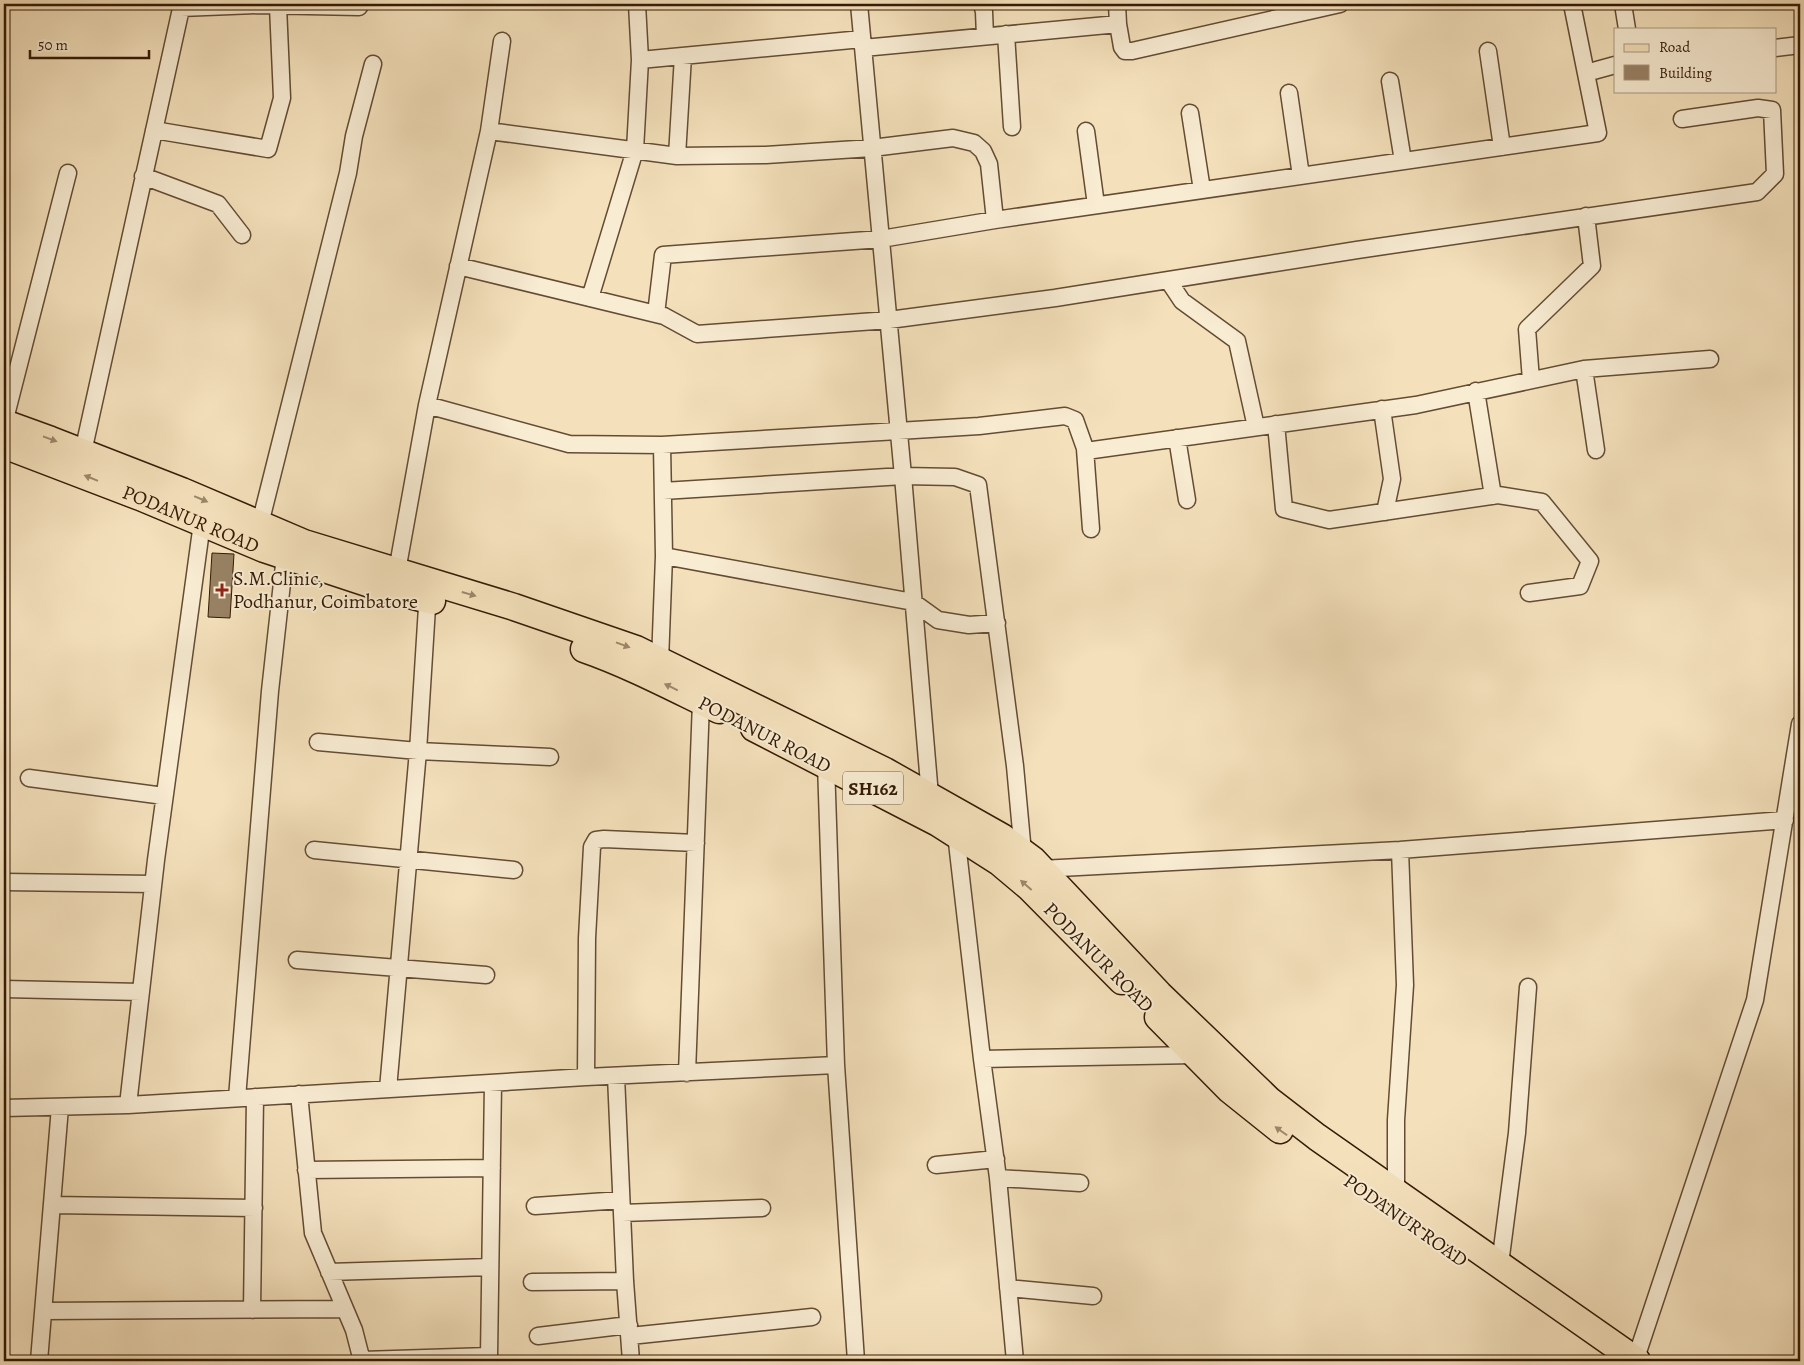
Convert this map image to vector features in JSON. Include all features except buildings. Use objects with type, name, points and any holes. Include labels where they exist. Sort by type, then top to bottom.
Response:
[{"type":"main road","points":[[4,423],[182,491],[392,581],[428,591],[514,607],[636,650],[885,771],[926,805],[1002,838],[1032,861],[1159,994],[1270,1100],[1317,1137],[1636,1361]]},
{"type":"main road","name":"PODANUR ROAD","points":[[4,445],[64,466],[264,549],[285,556],[392,581]]},
{"type":"main road","name":"PODANUR ROAD","points":[[428,591],[510,624],[601,655],[826,764],[926,805],[956,834],[999,862],[1030,888],[1230,1090],[1269,1122],[1607,1361]]},
{"type":"street","points":[[590,298],[635,150],[640,60],[637,4]]},
{"type":"street","points":[[859,4],[914,602],[926,805]]},
{"type":"street","points":[[982,4],[985,36]]},
{"type":"street","points":[[1117,4],[1118,24],[1122,47],[1125,51],[1340,4]]},
{"type":"street","points":[[656,314],[663,255],[881,239],[995,220],[1598,133],[1572,4]]},
{"type":"street","points":[[1623,4],[1627,28]]},
{"type":"street","points":[[83,452],[182,6],[359,7]]},
{"type":"street","points":[[154,130],[268,149],[282,98],[278,6]]},
{"type":"street","points":[[640,60],[862,43],[985,36],[1118,24]]},
{"type":"street","points":[[1006,34],[1012,127]]},
{"type":"street","points":[[392,581],[399,560],[427,405],[489,131],[502,41]]},
{"type":"street","points":[[1776,48],[1800,45]]},
{"type":"street","points":[[1488,51],[1502,147]]},
{"type":"street","points":[[677,156],[682,56]]},
{"type":"street","points":[[260,524],[348,173],[354,136],[372,64]]},
{"type":"street","points":[[1586,73],[1614,65]]},
{"type":"street","points":[[1390,81],[1403,161]]},
{"type":"street","points":[[1289,94],[1301,176]]},
{"type":"street","points":[[458,266],[664,316],[697,334],[888,320],[1055,298],[1586,216],[1757,192],[1775,174],[1772,110],[1758,108],[1682,119]]},
{"type":"street","points":[[1190,113],[1202,190]]},
{"type":"street","points":[[489,131],[677,156],[766,155],[872,148],[953,138],[974,143],[983,151],[989,164],[995,220]]},
{"type":"street","points":[[1086,131],[1096,206]]},
{"type":"street","points":[[4,423],[68,173]]},
{"type":"street","points":[[143,176],[218,204],[242,235]]},
{"type":"street","points":[[1531,380],[1527,329],[1592,266],[1586,216]]},
{"type":"street","points":[[1168,280],[1182,301],[1237,341],[1256,427]]},
{"type":"street","points":[[1085,449],[1086,451],[1416,405],[1584,369],[1710,359]]},
{"type":"street","points":[[1584,369],[1596,450]]},
{"type":"street","points":[[1476,391],[1493,496]]},
{"type":"street","points":[[427,405],[569,444],[662,445],[898,432],[979,426],[1065,416],[1075,420],[1085,449],[1091,528]]},
{"type":"street","points":[[1382,409],[1392,479],[1385,512]]},
{"type":"street","points":[[1276,424],[1284,509],[1329,520],[1498,495],[1542,502],[1590,561],[1580,586],[1529,593]]},
{"type":"street","points":[[1177,438],[1187,500]]},
{"type":"street","points":[[660,661],[664,556],[662,445]]},
{"type":"street","points":[[663,491],[903,476],[956,477],[978,484],[1015,766],[1032,861],[1400,850],[1784,820]]},
{"type":"street","points":[[128,1105],[164,796],[202,523]]},
{"type":"street","points":[[237,1098],[270,691],[285,556]]},
{"type":"street","points":[[664,556],[914,602],[938,620],[969,625],[997,623]]},
{"type":"street","points":[[388,1089],[418,751],[428,591]]},
{"type":"street","points":[[687,1073],[701,702]]},
{"type":"street","points":[[1636,1361],[1755,1000],[1800,724]]},
{"type":"street","points":[[318,742],[418,751],[550,757]]},
{"type":"street","points":[[826,764],[836,1065],[856,1361]]},
{"type":"street","points":[[29,778],[164,796]]},
{"type":"street","points":[[956,834],[982,1059],[996,1159],[1014,1361]]},
{"type":"street","points":[[586,1077],[587,938],[592,847],[596,840],[604,839],[696,843]]},
{"type":"street","points":[[314,850],[514,870]]},
{"type":"street","points":[[1396,1192],[1396,1120],[1404,985],[1400,850]]},
{"type":"street","points":[[4,882],[153,884]]},
{"type":"street","points":[[298,960],[486,975]]},
{"type":"street","points":[[1500,1264],[1517,1132],[1528,987]]},
{"type":"street","points":[[4,988],[141,992]]},
{"type":"street","points":[[982,1059],[1195,1055]]},
{"type":"street","points":[[4,1108],[128,1105],[586,1077],[836,1065]]},
{"type":"street","points":[[616,1076],[625,1281],[632,1361]]},
{"type":"street","points":[[298,1094],[313,1233],[354,1330],[362,1361],[489,1356],[493,1083]]},
{"type":"street","points":[[252,1310],[255,1097]]},
{"type":"street","points":[[39,1361],[60,1107]]},
{"type":"street","points":[[936,1165],[996,1159]]},
{"type":"street","points":[[306,1170],[492,1168]]},
{"type":"street","points":[[998,1178],[1080,1183]]},
{"type":"street","points":[[52,1204],[254,1208]]},
{"type":"street","points":[[535,1206],[762,1208]]},
{"type":"street","points":[[329,1272],[490,1267]]},
{"type":"street","points":[[532,1282],[625,1281]]},
{"type":"street","points":[[1008,1288],[1093,1296]]},
{"type":"street","points":[[43,1310],[345,1309]]},
{"type":"street","points":[[538,1336],[812,1317]]},
{"type":"place","name":"S.M.Clinic, Podhanur, Coimbatore","points":[[222,590]]}]
